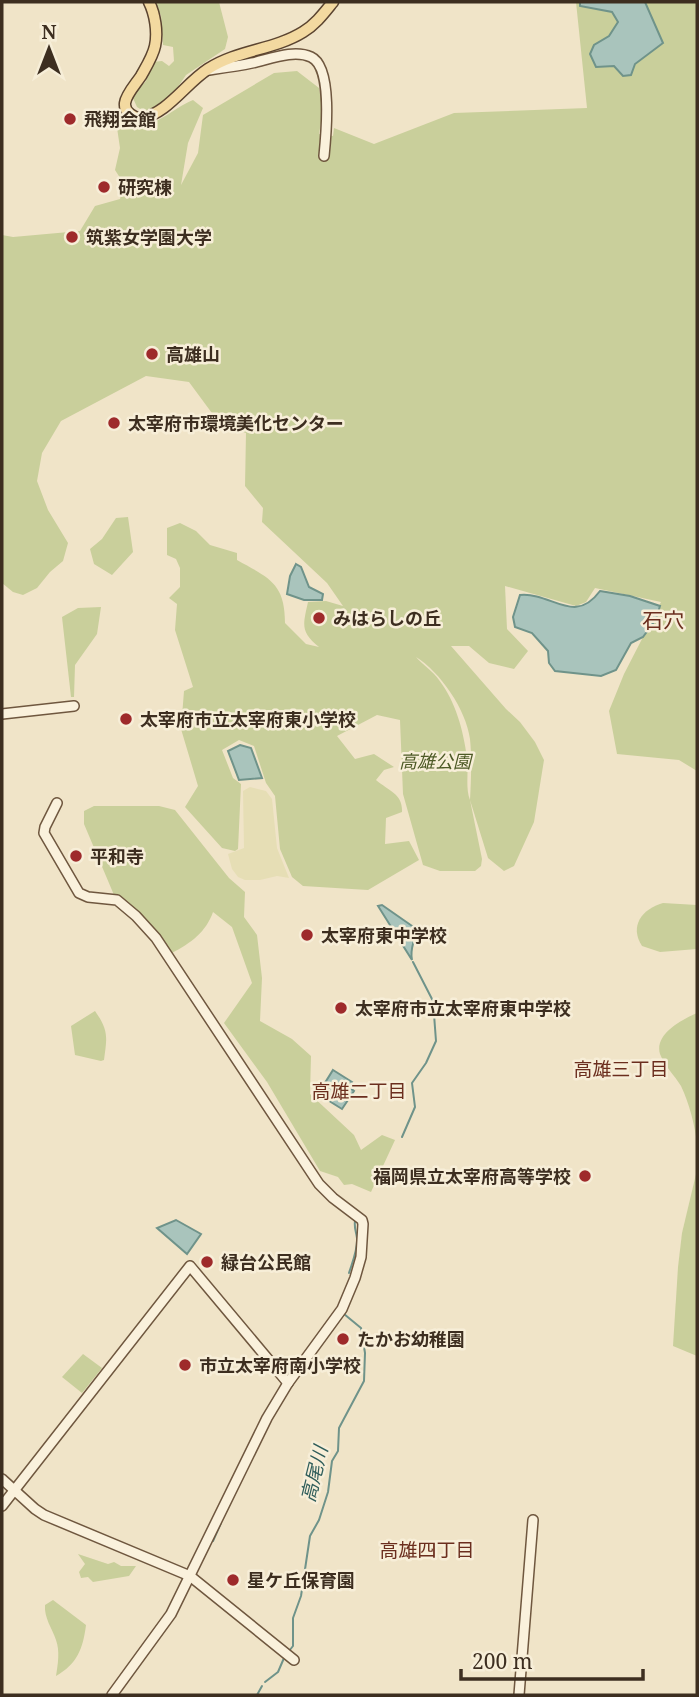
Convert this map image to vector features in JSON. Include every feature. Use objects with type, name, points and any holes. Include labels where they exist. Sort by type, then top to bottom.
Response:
[{"type":"main road","points":[[149,2],[154,20],[155,45],[141,76],[126,97],[126,110],[138,119],[151,116],[206,70],[235,55],[297,36],[319,20],[333,2]]},
{"type":"street","points":[[206,70],[251,64],[280,56],[304,55],[313,58],[319,64],[328,102],[324,156]]},
{"type":"street","points":[[2,714],[74,706]]},
{"type":"street","points":[[57,803],[44,833],[77,890],[89,897],[117,900],[156,938],[319,1184],[362,1220],[363,1234],[361,1257],[342,1309],[288,1383],[255,1441],[171,1614],[112,1695]]},
{"type":"street","points":[[2,1506],[190,1266],[288,1383]]},
{"type":"street","points":[[2,1479],[44,1515],[190,1576],[294,1660]]},
{"type":"street","points":[[519,1695],[533,1520]]},
{"type":"shaded area","points":[[250,787],[266,791],[272,799],[277,848],[289,878],[277,876],[245,880],[238,877],[232,869],[228,854],[244,848],[243,791]]},
{"type":"green space","points":[[152,2],[219,2],[228,37],[225,49],[186,75],[171,97],[145,112],[137,107],[132,96],[146,81],[152,62],[162,61],[169,66],[174,61],[173,47],[163,45],[161,15]]},
{"type":"green space","name":"高雄公園","points":[[576,2],[697,2],[697,771],[679,760],[617,754],[609,711],[624,674],[661,602],[595,588],[586,602],[576,606],[505,586],[507,629],[528,651],[514,669],[489,663],[469,646],[451,646],[520,722],[544,760],[534,822],[514,866],[504,871],[488,858],[470,800],[482,859],[481,866],[475,871],[440,871],[423,865],[403,794],[400,720],[377,715],[337,736],[355,759],[374,754],[394,767],[384,770],[376,780],[394,793],[402,806],[402,812],[386,818],[385,844],[409,841],[419,860],[368,890],[303,886],[292,877],[280,849],[275,796],[266,783],[254,746],[239,740],[222,750],[233,778],[241,784],[238,849],[235,851],[222,848],[185,807],[198,786],[181,729],[184,691],[193,687],[175,630],[177,604],[169,598],[180,587],[180,568],[176,559],[167,555],[167,528],[180,523],[196,531],[210,545],[237,553],[237,560],[266,577],[273,583],[282,599],[285,623],[306,644],[319,647],[304,628],[308,602],[326,601],[343,606],[327,583],[262,522],[263,508],[245,486],[246,433],[220,424],[189,382],[146,376],[61,421],[42,453],[37,481],[48,510],[68,543],[63,561],[37,588],[23,595],[13,592],[2,583],[2,235],[13,237],[80,231],[95,206],[120,199],[124,184],[115,170],[120,148],[115,114],[120,114],[132,127],[156,121],[193,100],[203,108],[188,143],[181,185],[198,153],[203,115],[274,73],[297,71],[319,88],[323,111],[319,134],[333,136],[334,128],[374,144],[454,113],[587,108]],"holes":[[[416,657],[443,682],[468,727],[471,746],[470,800],[467,757],[454,707],[437,677]]]},
{"type":"green space","points":[[128,517],[133,552],[112,575],[94,564],[90,549],[102,539],[116,518]]},
{"type":"green space","points":[[101,607],[97,634],[75,665],[74,697],[71,697],[62,617],[78,608]]},
{"type":"green space","points":[[94,806],[159,806],[175,810],[229,878],[245,892],[244,917],[257,935],[262,978],[260,1021],[292,1039],[311,1056],[310,1094],[354,1135],[361,1150],[382,1135],[395,1140],[371,1192],[352,1184],[344,1185],[338,1177],[320,1171],[267,1082],[224,1023],[252,983],[232,927],[213,912],[197,936],[172,953],[145,921],[114,895],[84,824],[84,811]]},
{"type":"green space","points":[[663,903],[697,905],[697,949],[660,952],[642,946],[638,939],[637,925],[649,909]]},
{"type":"green space","points":[[95,1011],[106,1034],[104,1060],[101,1061],[75,1055],[71,1026]]},
{"type":"green space","points":[[697,1013],[697,1144],[684,1093],[662,1058],[659,1047],[671,1028]]},
{"type":"green space","points":[[697,1170],[697,1356],[673,1346],[682,1233]]},
{"type":"green space","points":[[83,1354],[102,1368],[82,1393],[62,1377]]},
{"type":"green space","points":[[78,1554],[108,1564],[114,1562],[121,1566],[136,1566],[129,1576],[93,1582],[88,1577],[81,1578],[79,1572],[85,1564]]},
{"type":"green space","points":[[53,1600],[86,1625],[78,1655],[56,1676],[58,1649],[45,1610],[45,1605]]},
{"type":"water","points":[[580,2],[645,2],[663,43],[635,64],[631,75],[623,76],[614,66],[596,67],[590,54],[594,45],[609,36],[618,22],[612,12],[580,6]]},
{"type":"water","points":[[296,564],[301,567],[309,587],[323,594],[322,600],[304,600],[287,594],[290,576]]},
{"type":"water","points":[[600,591],[630,596],[660,606],[656,619],[643,637],[631,643],[616,670],[601,676],[555,671],[549,663],[548,651],[532,633],[515,627],[513,617],[520,595],[532,595],[572,607],[590,601]]},
{"type":"water","points":[[240,745],[251,748],[262,778],[239,780],[228,751]]},
{"type":"water","points":[[382,905],[415,928],[412,960],[378,906]]},
{"type":"water","points":[[333,1070],[352,1082],[349,1087],[354,1091],[342,1109],[318,1094]]},
{"type":"water","points":[[176,1220],[201,1234],[187,1254],[157,1228]]},
{"type":"waterway","points":[[402,1137],[415,1107],[412,1083],[426,1063],[436,1041],[433,1001],[413,962]]},
{"type":"waterway","points":[[349,1273],[357,1247],[355,1221]]},
{"type":"waterway","name":"高尾川","points":[[289,1651],[293,1646],[293,1618],[301,1596],[310,1536],[319,1520],[328,1492],[332,1461],[338,1451],[339,1428],[364,1381],[365,1353],[361,1328],[344,1314]]},
{"type":"waterway","points":[[213,1541],[221,1523]]},
{"type":"waterway","name":"高尾川","points":[[265,1682],[278,1672],[284,1658]]},
{"type":"waterway","name":"高尾川","points":[[257,1695],[262,1686]]},
{"type":"place","name":"飛翔会館","points":[[70,119]]},
{"type":"place","name":"研究棟","points":[[104,187]]},
{"type":"place","name":"筑紫女学園大学","points":[[72,237]]},
{"type":"place","name":"高雄山","points":[[152,354]]},
{"type":"place","name":"太宰府市環境美化センター","points":[[114,423]]},
{"type":"place","name":"みはらしの丘","points":[[319,618]]},
{"type":"place","name":"太宰府市立太宰府東小学校","points":[[126,719]]},
{"type":"place","name":"平和寺","points":[[76,856]]},
{"type":"place","name":"太宰府東中学校","points":[[307,935]]},
{"type":"place","name":"太宰府市立太宰府東中学校","points":[[341,1008]]},
{"type":"place","name":"福岡県立太宰府高等学校","points":[[585,1176]]},
{"type":"place","name":"緑台公民館","points":[[207,1262]]},
{"type":"place","name":"たかお幼稚園","points":[[343,1339]]},
{"type":"place","name":"市立太宰府南小学校","points":[[185,1365]]},
{"type":"place","name":"星ケ丘保育園","points":[[233,1580]]},
{"type":"district","name":"石穴","points":[[663,620]]},
{"type":"district","name":"高雄三丁目","points":[[621,1069]]},
{"type":"district","name":"高雄二丁目","points":[[359,1091]]},
{"type":"district","name":"高雄四丁目","points":[[427,1550]]}]
